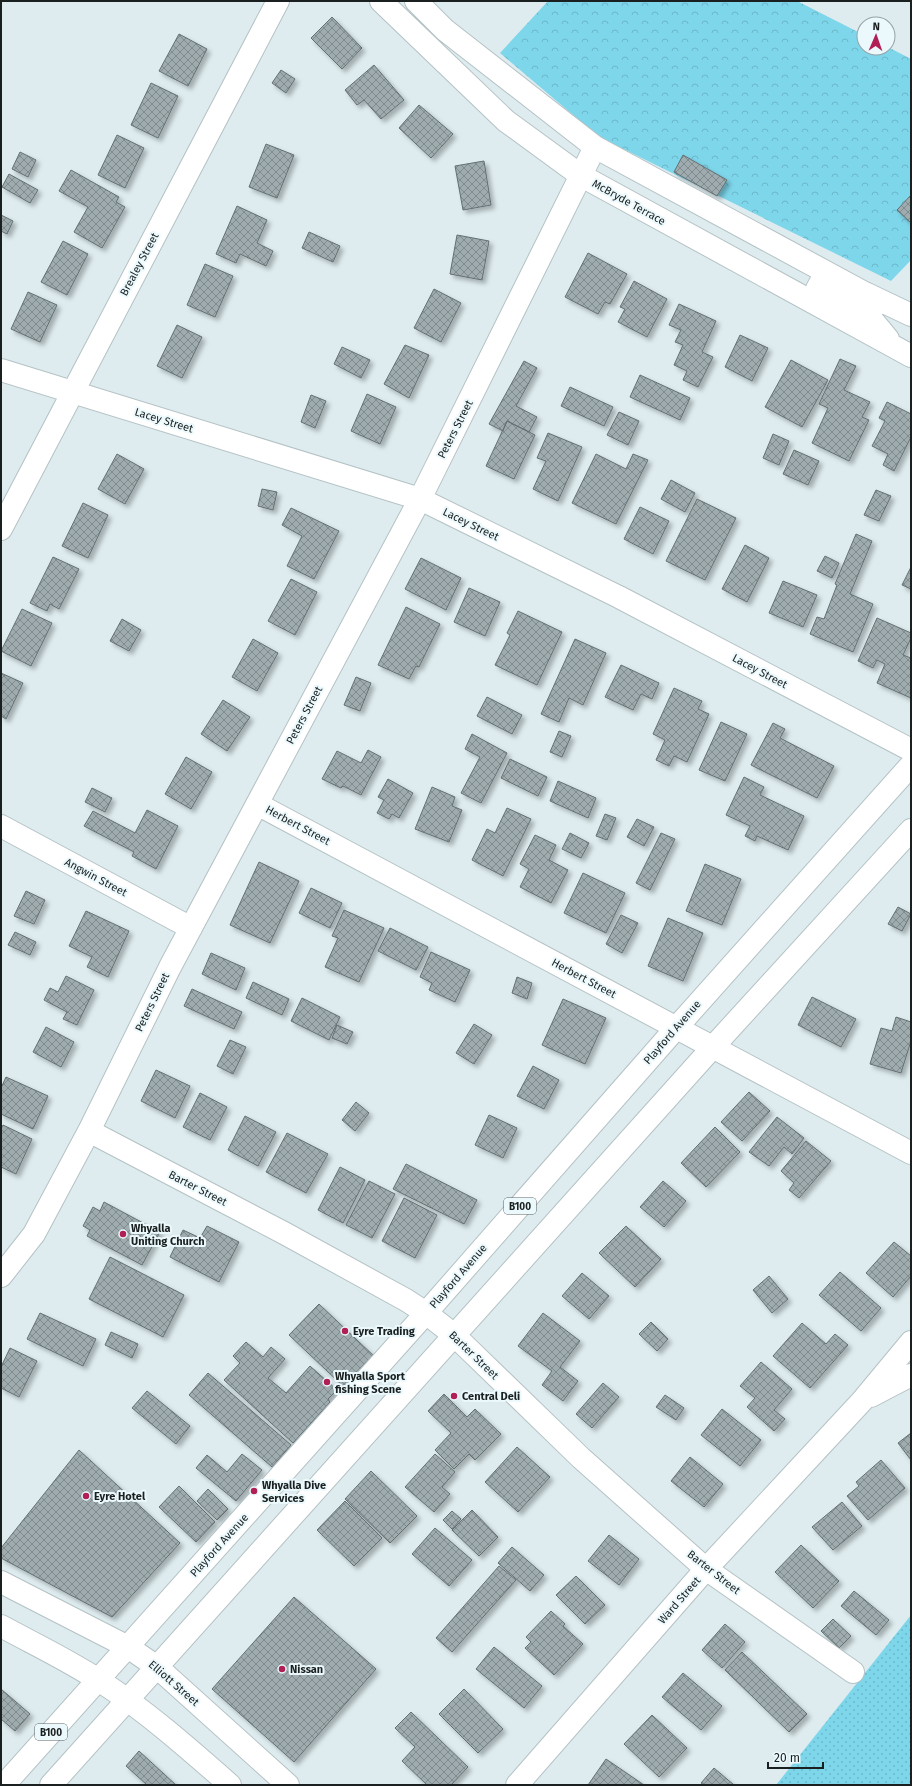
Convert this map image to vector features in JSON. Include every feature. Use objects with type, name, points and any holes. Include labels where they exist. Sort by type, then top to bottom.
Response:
[{"type":"main road","name":"Brealey Street","points":[[1,529],[278,1]]},
{"type":"main road","name":"McBryde Terrace","points":[[381,1],[506,121],[580,175],[904,353]]},
{"type":"main road","points":[[416,1],[445,30],[594,147],[867,294],[911,316]]},
{"type":"main road","name":"Peters Street","points":[[1,1276],[34,1234],[89,1131],[191,928],[420,499],[594,147]]},
{"type":"main road","points":[[826,272],[817,289],[869,316],[904,353]]},
{"type":"main road","name":"Lacey Street","points":[[1,370],[420,499],[619,597],[911,750]]},
{"type":"main road","name":"Playford Avenue","points":[[4,1785],[426,1313],[677,1027],[911,765]]},
{"type":"main road","name":"Herbert Street","points":[[257,804],[911,1153]]},
{"type":"main road","name":"Angwin Street","points":[[1,826],[191,928]]},
{"type":"main road","points":[[51,1785],[712,1048],[911,830]]},
{"type":"main road","name":"Barter Street","points":[[89,1131],[284,1233],[406,1300],[426,1313],[454,1335],[581,1458],[706,1569],[853,1672]]},
{"type":"main road","name":"Ward Street","points":[[517,1785],[706,1569],[862,1401],[911,1342]]},
{"type":"main road","name":"Ward Street","points":[[862,1401],[911,1375]]},
{"type":"main road","points":[[276,1480],[304,1503]]},
{"type":"main road","name":"Elliott Street","points":[[1,1582],[128,1647],[157,1667],[288,1785]]},
{"type":"main road","points":[[1,1626],[98,1680],[127,1700],[169,1732],[230,1785]]},
{"type":"green space","points":[[548,1],[797,1],[856,31],[856,56],[896,56],[896,51],[911,59],[911,260],[891,281],[599,137],[500,53]]},
{"type":"green space","points":[[911,1615],[911,1785],[776,1785]]},
{"type":"building","points":[[332,17],[362,48],[342,69],[311,38]]},
{"type":"building","points":[[179,34],[207,49],[188,86],[159,71]]},
{"type":"building","points":[[374,65],[404,100],[381,119],[364,100],[357,105],[345,90]]},
{"type":"building","points":[[281,70],[295,79],[286,93],[272,83]]},
{"type":"building","points":[[151,83],[178,96],[158,138],[131,125]]},
{"type":"building","points":[[419,105],[453,134],[431,158],[399,128]]},
{"type":"building","points":[[117,135],[144,148],[125,188],[98,175]]},
{"type":"building","points":[[266,144],[294,155],[277,198],[249,187]]},
{"type":"building","points":[[20,152],[36,160],[28,177],[12,169]]},
{"type":"building","points":[[683,155],[727,180],[717,196],[674,172]]},
{"type":"building","points":[[484,161],[491,205],[463,210],[455,166]]},
{"type":"building","points":[[71,170],[119,197],[116,202],[125,207],[102,248],[74,232],[88,207],[59,191]]},
{"type":"building","points":[[9,174],[38,190],[30,203],[2,187]]},
{"type":"building","points":[[911,195],[911,223],[897,210]]},
{"type":"building","points":[[237,206],[267,220],[257,243],[273,251],[266,266],[240,254],[236,263],[216,254]]},
{"type":"building","points":[[1,215],[13,221],[7,234],[1,231]]},
{"type":"building","points":[[309,232],[340,246],[333,262],[302,248]]},
{"type":"building","points":[[457,235],[489,241],[482,280],[450,274]]},
{"type":"building","points":[[63,241],[88,254],[67,295],[41,282]]},
{"type":"building","points":[[588,253],[627,274],[610,304],[605,302],[598,314],[565,297]]},
{"type":"building","points":[[205,264],[233,276],[215,317],[187,305]]},
{"type":"building","points":[[634,281],[667,299],[647,337],[618,322],[625,309],[620,307]]},
{"type":"building","points":[[434,289],[461,303],[441,342],[414,328]]},
{"type":"building","points":[[28,292],[57,305],[40,342],[11,329]]},
{"type":"building","points":[[679,304],[716,321],[702,352],[713,357],[698,387],[683,380],[687,371],[674,365],[683,345],[675,342],[681,330],[669,325]]},
{"type":"building","points":[[177,325],[202,337],[182,378],[157,366]]},
{"type":"building","points":[[740,335],[768,348],[752,381],[725,367]]},
{"type":"building","points":[[405,345],[429,355],[409,398],[384,384]]},
{"type":"building","points":[[342,347],[370,360],[361,378],[334,364]]},
{"type":"building","points":[[840,359],[856,366],[844,390],[870,402],[862,417],[869,420],[849,461],[812,443],[828,408],[819,404]]},
{"type":"building","points":[[791,360],[828,380],[802,427],[765,407]]},
{"type":"building","points":[[524,361],[537,368],[516,406],[537,417],[529,432],[507,421],[503,431],[489,424]]},
{"type":"building","points":[[640,375],[690,398],[680,420],[630,397]]},
{"type":"building","points":[[570,387],[613,407],[604,426],[561,406]]},
{"type":"building","points":[[367,394],[396,407],[380,444],[351,431]]},
{"type":"building","points":[[311,395],[326,401],[315,428],[301,422]]},
{"type":"building","points":[[887,402],[911,414],[911,437],[894,471],[883,465],[888,454],[872,446],[885,421],[879,418]]},
{"type":"building","points":[[619,412],[639,421],[628,445],[607,435]]},
{"type":"building","points":[[507,421],[535,435],[514,479],[486,466]]},
{"type":"building","points":[[548,433],[582,447],[558,501],[533,489],[546,461],[537,458]]},
{"type":"building","points":[[773,434],[789,441],[779,465],[763,458]]},
{"type":"building","points":[[794,450],[819,461],[808,485],[783,474]]},
{"type":"building","points":[[117,454],[144,469],[125,504],[98,489]]},
{"type":"building","points":[[596,454],[626,469],[633,454],[648,460],[616,524],[572,503]]},
{"type":"building","points":[[671,480],[695,493],[685,512],[661,499]]},
{"type":"building","points":[[262,489],[277,492],[273,510],[258,506]]},
{"type":"building","points":[[876,490],[891,496],[879,521],[864,515]]},
{"type":"building","points":[[697,499],[736,518],[705,580],[666,561]]},
{"type":"building","points":[[83,503],[108,515],[88,558],[62,546]]},
{"type":"building","points":[[640,507],[669,521],[653,554],[624,539]]},
{"type":"building","points":[[291,508],[339,531],[314,579],[287,566],[302,536],[282,525]]},
{"type":"building","points":[[856,534],[872,541],[850,594],[873,604],[853,652],[810,634],[817,617],[824,619],[837,585],[835,584]]},
{"type":"building","points":[[745,545],[769,558],[747,602],[722,589]]},
{"type":"building","points":[[825,556],[839,563],[832,578],[817,571]]},
{"type":"building","points":[[53,557],[79,569],[59,609],[50,604],[47,611],[30,603]]},
{"type":"building","points":[[421,558],[461,578],[446,610],[405,589]]},
{"type":"building","points":[[911,567],[911,589],[902,585]]},
{"type":"building","points":[[291,579],[317,592],[295,635],[268,621]]},
{"type":"building","points":[[783,581],[817,595],[803,627],[769,613]]},
{"type":"building","points":[[469,588],[500,602],[485,636],[454,622]]},
{"type":"building","points":[[406,607],[440,624],[419,667],[416,666],[409,679],[378,665]]},
{"type":"building","points":[[22,609],[52,623],[31,666],[1,651]]},
{"type":"building","points":[[518,611],[562,632],[537,685],[495,665],[510,635],[507,633]]},
{"type":"building","points":[[877,618],[911,633],[911,638],[903,655],[911,658],[911,698],[877,683],[885,664],[877,660],[873,668],[858,661]]},
{"type":"building","points":[[122,619],[141,630],[129,651],[110,641]]},
{"type":"building","points":[[253,639],[278,653],[257,691],[232,677]]},
{"type":"building","points":[[575,639],[606,653],[583,705],[569,698],[559,722],[541,714]]},
{"type":"building","points":[[621,665],[659,683],[652,699],[641,694],[633,710],[605,697]]},
{"type":"building","points":[[1,673],[23,683],[6,719],[1,716]]},
{"type":"building","points":[[356,677],[371,683],[360,711],[344,705]]},
{"type":"building","points":[[674,688],[702,701],[698,709],[709,714],[687,762],[674,756],[669,766],[656,760],[665,740],[653,734]]},
{"type":"building","points":[[487,697],[522,715],[512,734],[477,716]]},
{"type":"building","points":[[223,700],[250,717],[227,751],[201,734]]},
{"type":"building","points":[[721,722],[747,734],[725,781],[699,770]]},
{"type":"building","points":[[773,723],[785,729],[780,738],[834,766],[817,798],[751,765]]},
{"type":"building","points":[[559,731],[571,736],[562,757],[550,752]]},
{"type":"building","points":[[472,734],[507,753],[481,803],[461,793],[480,757],[465,749]]},
{"type":"building","points":[[368,750],[381,757],[361,795],[343,786],[341,788],[322,779],[337,751],[361,763]]},
{"type":"building","points":[[186,757],[212,772],[191,809],[165,794]]},
{"type":"building","points":[[510,759],[547,777],[538,796],[501,778]]},
{"type":"building","points":[[744,777],[764,787],[760,795],[804,816],[788,850],[757,836],[755,841],[745,836],[750,826],[726,815]]},
{"type":"building","points":[[388,779],[413,793],[399,818],[392,814],[389,819],[377,813],[384,800],[378,797]]},
{"type":"building","points":[[558,781],[596,798],[588,818],[550,801]]},
{"type":"building","points":[[432,787],[455,797],[452,806],[462,810],[449,842],[415,829]]},
{"type":"building","points":[[92,788],[112,798],[105,812],[85,802]]},
{"type":"building","points":[[507,808],[531,819],[503,876],[472,860],[487,829],[495,833]]},
{"type":"building","points":[[147,810],[178,826],[156,869],[132,856],[134,852],[84,826],[93,811],[135,833]]},
{"type":"building","points":[[605,814],[616,818],[607,840],[596,836]]},
{"type":"building","points":[[637,819],[654,827],[644,846],[627,837]]},
{"type":"building","points":[[570,833],[589,843],[581,858],[562,849]]},
{"type":"building","points":[[661,833],[675,839],[650,890],[636,883]]},
{"type":"building","points":[[535,835],[556,845],[549,860],[568,870],[551,903],[520,887],[529,869],[520,864]]},
{"type":"building","points":[[259,862],[299,881],[270,943],[230,925]]},
{"type":"building","points":[[705,864],[741,879],[722,925],[686,911]]},
{"type":"building","points":[[583,873],[625,893],[606,933],[564,913]]},
{"type":"building","points":[[311,888],[342,903],[330,928],[299,913]]},
{"type":"building","points":[[26,891],[45,900],[34,924],[14,916]]},
{"type":"building","points":[[898,907],[911,914],[902,931],[888,924]]},
{"type":"building","points":[[344,910],[384,928],[359,982],[325,967],[338,938],[332,936]]},
{"type":"building","points":[[86,911],[129,931],[108,977],[87,967],[92,957],[69,946]]},
{"type":"building","points":[[621,915],[638,923],[622,953],[606,944]]},
{"type":"building","points":[[668,918],[703,933],[683,981],[648,966]]},
{"type":"building","points":[[390,928],[428,947],[416,970],[378,951]]},
{"type":"building","points":[[15,932],[36,942],[30,955],[8,945]]},
{"type":"building","points":[[431,952],[470,970],[455,1002],[429,990],[432,983],[420,977]]},
{"type":"building","points":[[211,953],[245,968],[236,990],[202,974]]},
{"type":"building","points":[[66,976],[94,990],[77,1025],[63,1019],[67,1012],[44,1000],[50,988],[58,992]]},
{"type":"building","points":[[517,977],[532,983],[527,999],[512,993]]},
{"type":"building","points":[[253,982],[289,999],[282,1015],[246,998]]},
{"type":"building","points":[[192,989],[242,1012],[234,1029],[184,1006]]},
{"type":"building","points":[[812,997],[856,1019],[841,1047],[798,1025]]},
{"type":"building","points":[[302,998],[340,1017],[329,1040],[291,1021]]},
{"type":"building","points":[[563,999],[606,1018],[585,1064],[542,1045]]},
{"type":"building","points":[[896,1017],[911,1022],[911,1041],[901,1073],[870,1064],[881,1028],[892,1031]]},
{"type":"building","points":[[474,1024],[492,1035],[474,1064],[456,1053]]},
{"type":"building","points":[[337,1025],[353,1032],[347,1044],[332,1038]]},
{"type":"building","points":[[46,1027],[74,1042],[61,1067],[33,1052]]},
{"type":"building","points":[[230,1040],[246,1047],[233,1074],[217,1066]]},
{"type":"building","points":[[533,1066],[559,1080],[544,1109],[517,1096]]},
{"type":"building","points":[[156,1070],[190,1086],[175,1118],[141,1101]]},
{"type":"building","points":[[6,1077],[48,1096],[33,1129],[1,1114],[1,1088]]},
{"type":"building","points":[[749,1092],[770,1111],[742,1141],[721,1122]]},
{"type":"building","points":[[200,1093],[227,1107],[210,1140],[183,1127]]},
{"type":"building","points":[[356,1102],[369,1113],[355,1131],[342,1120]]},
{"type":"building","points":[[489,1115],[517,1128],[503,1158],[475,1145]]},
{"type":"building","points":[[245,1116],[276,1132],[258,1166],[228,1150]]},
{"type":"building","points":[[777,1117],[804,1138],[792,1154],[784,1147],[769,1166],[749,1152]]},
{"type":"building","points":[[3,1125],[32,1139],[16,1174],[1,1167],[1,1129]]},
{"type":"building","points":[[715,1127],[740,1152],[706,1187],[681,1163]]},
{"type":"building","points":[[287,1133],[328,1154],[306,1193],[266,1172]]},
{"type":"building","points":[[806,1141],[831,1161],[799,1198],[789,1190],[794,1183],[781,1171]]},
{"type":"building","points":[[406,1164],[477,1200],[464,1224],[393,1189]]},
{"type":"building","points":[[340,1167],[365,1180],[343,1223],[318,1210]]},
{"type":"building","points":[[369,1181],[395,1194],[372,1238],[346,1225]]},
{"type":"building","points":[[663,1181],[686,1201],[664,1227],[640,1207]]},
{"type":"building","points":[[404,1198],[437,1215],[415,1258],[382,1241]]},
{"type":"building","name":"Whyalla Uniting Church","points":[[104,1202],[160,1232],[142,1265],[87,1236],[90,1230],[83,1226],[93,1207],[100,1211]]},
{"type":"building","points":[[207,1226],[239,1242],[219,1282],[170,1257],[183,1230],[200,1238]]},
{"type":"building","points":[[626,1226],[661,1259],[635,1287],[599,1253]]},
{"type":"building","points":[[894,1242],[911,1256],[911,1276],[893,1297],[866,1273]]},
{"type":"building","points":[[110,1257],[184,1295],[163,1337],[89,1299]]},
{"type":"building","points":[[840,1272],[881,1308],[861,1331],[819,1295]]},
{"type":"building","points":[[582,1273],[609,1296],[589,1319],[562,1296]]},
{"type":"building","points":[[769,1276],[788,1299],[772,1313],[753,1290]]},
{"type":"building","points":[[319,1304],[375,1357],[345,1388],[289,1335]]},
{"type":"building","points":[[40,1313],[96,1339],[83,1366],[27,1339]]},
{"type":"building","points":[[543,1313],[580,1341],[560,1367],[578,1381],[563,1401],[542,1385],[552,1371],[518,1346]]},
{"type":"building","points":[[651,1322],[668,1339],[657,1351],[639,1334]]},
{"type":"building","points":[[802,1323],[826,1344],[835,1334],[848,1345],[810,1388],[773,1356]]},
{"type":"building","points":[[111,1332],[138,1344],[132,1358],[105,1345]]},
{"type":"building","points":[[246,1342],[263,1357],[271,1347],[285,1359],[268,1378],[286,1393],[310,1366],[337,1390],[328,1399],[330,1402],[293,1443],[224,1380],[240,1363],[233,1356]]},
{"type":"building","points":[[10,1348],[37,1361],[19,1397],[1,1388],[1,1367]]},
{"type":"building","points":[[761,1362],[792,1389],[774,1410],[785,1419],[774,1431],[747,1407],[755,1398],[740,1386]]},
{"type":"building","points":[[208,1373],[291,1445],[272,1467],[189,1395]]},
{"type":"building","points":[[603,1383],[619,1397],[592,1428],[576,1414]]},
{"type":"building","points":[[147,1391],[190,1426],[176,1444],[132,1408]]},
{"type":"building","points":[[444,1394],[467,1417],[475,1409],[501,1434],[475,1460],[469,1454],[454,1469],[435,1450],[451,1433],[428,1411]]},
{"type":"building","points":[[665,1395],[684,1408],[676,1420],[656,1407]]},
{"type":"building","points":[[722,1409],[761,1440],[740,1466],[701,1435]]},
{"type":"building","points":[[911,1433],[911,1460],[898,1443]]},
{"type":"building","points":[[517,1447],[550,1477],[518,1512],[485,1482]]},
{"type":"building","name":"Eyre Hotel","points":[[79,1450],[180,1543],[112,1617],[1,1558],[1,1548]]},
{"type":"building","points":[[242,1454],[262,1470],[236,1501],[196,1468],[207,1455],[227,1472]]},
{"type":"building","points":[[435,1454],[455,1472],[442,1487],[450,1494],[434,1512],[405,1487]]},
{"type":"building","points":[[690,1457],[723,1484],[704,1507],[671,1481]]},
{"type":"building","points":[[881,1460],[905,1488],[868,1520],[847,1496],[859,1486],[856,1482]]},
{"type":"building","points":[[371,1471],[417,1516],[390,1543],[345,1499]]},
{"type":"building","points":[[179,1486],[215,1522],[196,1542],[159,1507]]},
{"type":"building","points":[[208,1489],[228,1509],[217,1520],[197,1501]]},
{"type":"building","points":[[345,1501],[382,1538],[354,1566],[317,1530]]},
{"type":"building","points":[[842,1502],[862,1526],[833,1550],[812,1527]]},
{"type":"building","points":[[472,1510],[498,1537],[479,1556],[452,1530]]},
{"type":"building","points":[[452,1511],[461,1519],[452,1529],[443,1520]]},
{"type":"building","points":[[435,1528],[472,1560],[449,1586],[412,1554]]},
{"type":"building","points":[[609,1535],[639,1559],[619,1585],[588,1561]]},
{"type":"building","points":[[801,1545],[839,1581],[813,1608],[775,1572]]},
{"type":"building","points":[[512,1547],[544,1575],[530,1591],[498,1563]]},
{"type":"building","points":[[499,1566],[516,1580],[452,1652],[436,1638]]},
{"type":"building","points":[[576,1576],[605,1605],[585,1624],[556,1595]]},
{"type":"building","points":[[854,1591],[889,1620],[876,1635],[841,1606]]},
{"type":"building","points":[[294,1597],[376,1669],[294,1762],[212,1689]]},
{"type":"building","points":[[551,1611],[565,1624],[563,1626],[583,1644],[554,1675],[525,1648],[531,1642],[526,1637]]},
{"type":"building","points":[[833,1619],[851,1636],[839,1648],[821,1631]]},
{"type":"building","points":[[725,1624],[745,1642],[722,1668],[702,1650]]},
{"type":"building","points":[[494,1647],[542,1686],[524,1708],[476,1669]]},
{"type":"building","points":[[742,1652],[807,1714],[789,1732],[725,1670]]},
{"type":"building","points":[[683,1673],[722,1706],[701,1730],[662,1697]]},
{"type":"building","points":[[1,1689],[30,1714],[15,1731],[1,1719]]},
{"type":"building","points":[[464,1689],[503,1729],[478,1753],[439,1714]]},
{"type":"building","points":[[411,1712],[468,1767],[451,1785],[427,1785],[402,1761],[415,1747],[395,1728]]},
{"type":"building","points":[[652,1715],[687,1748],[659,1777],[624,1744]]},
{"type":"building","points":[[139,1751],[176,1785],[147,1785],[126,1766]]},
{"type":"building","points":[[606,1759],[644,1785],[588,1785]]},
{"type":"building","points":[[714,1768],[734,1785],[704,1785],[701,1783]]},
{"type":"place","name":"Whyalla Uniting Church","points":[[123,1234]]},
{"type":"place","name":"Eyre Trading","points":[[345,1331]]},
{"type":"place","name":"Whyalla Sport fishing Scene","points":[[327,1382]]},
{"type":"place","name":"Central Deli","points":[[454,1396]]},
{"type":"place","name":"Whyalla Dive Services","points":[[254,1491]]},
{"type":"place","name":"Eyre Hotel","points":[[86,1496]]},
{"type":"place","name":"Nissan","points":[[282,1669]]}]
